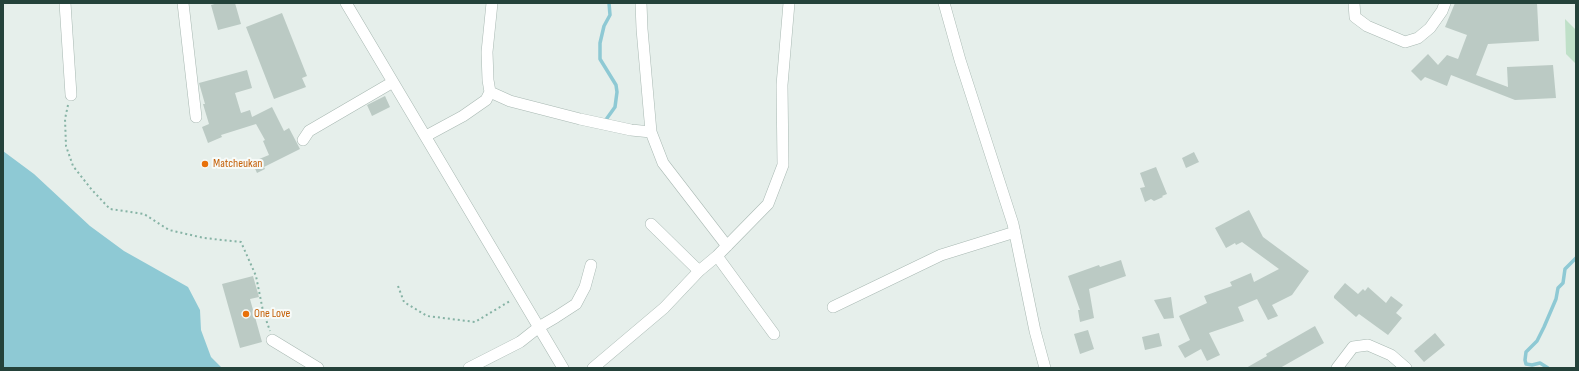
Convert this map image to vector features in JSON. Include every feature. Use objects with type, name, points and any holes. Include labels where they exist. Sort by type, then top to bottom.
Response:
[{"type":"street","points":[[65,3],[71,95]]},
{"type":"street","points":[[183,3],[196,117]]},
{"type":"street","points":[[346,3],[539,327],[560,366]]},
{"type":"street","points":[[426,136],[463,116],[486,100],[490,92],[487,52],[492,3]]},
{"type":"street","points":[[641,3],[651,132],[663,163],[727,246]]},
{"type":"street","points":[[593,368],[664,308],[768,204],[784,165],[782,85],[789,3]]},
{"type":"street","points":[[944,3],[960,60],[1015,232],[1034,324],[1045,368]]},
{"type":"street","points":[[1354,3],[1355,17],[1367,26],[1405,42],[1418,38],[1430,28],[1442,11],[1445,3]]},
{"type":"street","points":[[303,140],[309,131],[394,82]]},
{"type":"street","points":[[490,92],[510,101],[631,130],[651,132]]},
{"type":"street","points":[[652,224],[699,272]]},
{"type":"street","points":[[833,307],[941,255],[1015,232]]},
{"type":"street","points":[[717,256],[774,334]]},
{"type":"street","points":[[469,368],[520,342],[539,327],[576,304],[585,287],[591,265]]},
{"type":"street","points":[[272,340],[318,368]]},
{"type":"street","points":[[1337,368],[1353,347],[1368,345],[1391,355],[1406,368]]},
{"type":"path","points":[[71,95],[65,120],[66,146],[73,166],[92,190],[110,209],[144,214],[169,230],[204,238],[241,242],[256,276],[263,311],[272,340]]},
{"type":"path","points":[[398,286],[404,302],[427,316],[475,322],[520,295]]},
{"type":"green space","points":[[1565,19],[1576,30],[1576,64],[1566,54]]},
{"type":"water","points":[[3,151],[34,174],[90,226],[124,251],[188,287],[200,310],[201,330],[211,357],[222,368],[3,368]]},
{"type":"building","points":[[218,3],[235,3],[241,24],[218,30],[211,5]]},
{"type":"building","points":[[1455,3],[1537,3],[1539,41],[1488,44],[1476,75],[1508,87],[1507,67],[1553,65],[1556,98],[1515,100],[1451,75],[1447,86],[1425,77],[1421,81],[1411,71],[1428,54],[1438,65],[1447,55],[1458,59],[1467,35],[1445,27]]},
{"type":"building","points":[[282,13],[307,76],[302,78],[306,87],[274,99],[246,27]]},
{"type":"building","points":[[247,70],[252,88],[235,93],[241,113],[250,110],[252,117],[272,107],[284,131],[289,128],[300,149],[264,167],[265,169],[257,173],[252,162],[269,155],[263,141],[265,140],[256,124],[221,135],[222,137],[208,143],[202,127],[209,124],[199,83]]},
{"type":"building","points":[[385,96],[390,107],[372,116],[367,105]]},
{"type":"building","points":[[1194,152],[1199,162],[1186,168],[1182,158]]},
{"type":"building","points":[[1156,167],[1167,194],[1154,201],[1151,199],[1145,202],[1140,188],[1145,187],[1140,173]]},
{"type":"building","points":[[1249,210],[1263,237],[1309,271],[1292,295],[1272,305],[1278,316],[1268,320],[1257,299],[1238,307],[1244,321],[1209,333],[1220,355],[1207,361],[1201,349],[1185,358],[1178,346],[1190,340],[1179,316],[1207,303],[1204,296],[1232,286],[1230,282],[1251,273],[1254,282],[1279,269],[1242,242],[1236,245],[1235,243],[1226,248],[1215,228]]},
{"type":"building","points":[[1121,260],[1126,276],[1089,289],[1094,318],[1080,322],[1078,310],[1080,310],[1068,276],[1099,265],[1100,267]]},
{"type":"building","points":[[253,276],[259,297],[250,299],[262,342],[240,348],[222,284]]},
{"type":"building","points":[[1345,283],[1358,294],[1363,289],[1365,291],[1368,287],[1386,303],[1391,296],[1403,305],[1396,313],[1402,318],[1388,335],[1359,314],[1356,317],[1334,298]]},
{"type":"building","points":[[1171,297],[1174,318],[1164,319],[1154,300]]},
{"type":"building","points":[[1315,326],[1324,343],[1280,368],[1246,368],[1267,356],[1266,354]]},
{"type":"building","points":[[1088,330],[1094,349],[1080,354],[1074,334]]},
{"type":"building","points":[[1159,333],[1162,346],[1145,350],[1142,337]]},
{"type":"building","points":[[1435,333],[1445,345],[1424,362],[1414,351]]},
{"type":"waterway","points":[[605,121],[615,107],[617,92],[616,85],[600,59],[600,43],[604,26],[610,15],[609,3]]},
{"type":"waterway","points":[[1548,368],[1540,363],[1532,365],[1526,364],[1526,352],[1537,341],[1556,299],[1558,288],[1563,283],[1565,269],[1576,258]]},
{"type":"place","name":"Matcheukan","points":[[205,164]]},
{"type":"place","name":"One Love","points":[[246,314]]}]
